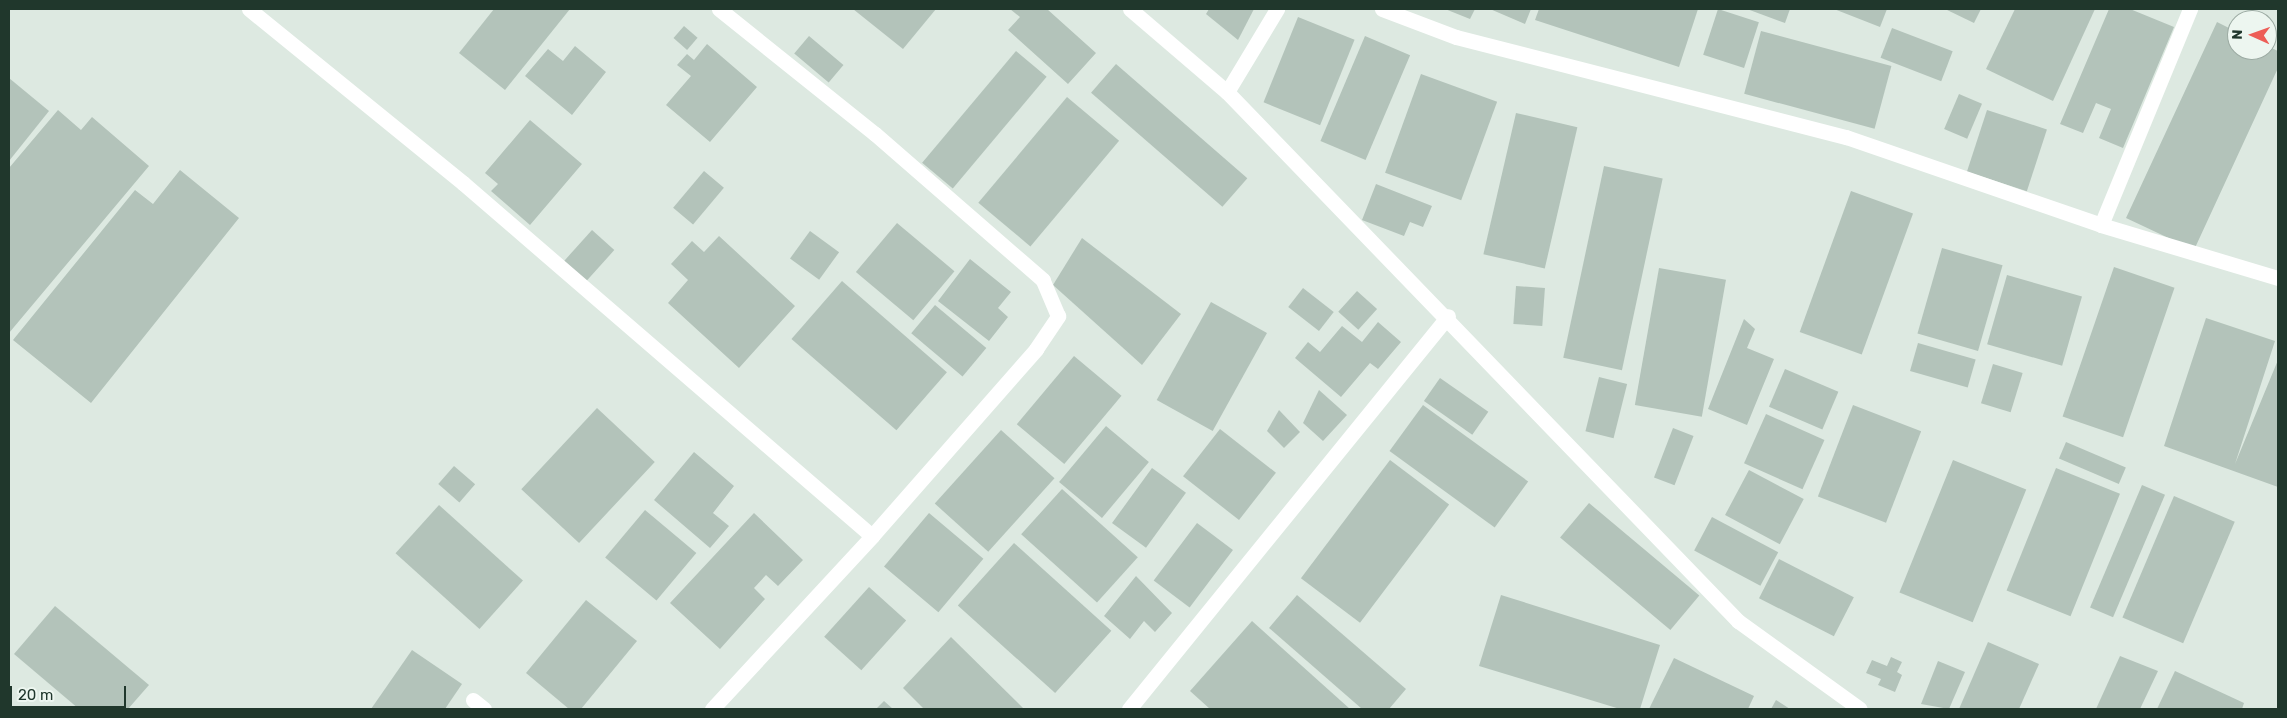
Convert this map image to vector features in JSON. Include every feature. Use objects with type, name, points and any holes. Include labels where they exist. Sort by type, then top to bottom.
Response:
[{"type":"street","points":[[248,9],[463,183],[872,536]]},
{"type":"street","points":[[712,709],[872,536],[1036,349],[1058,316],[1043,280],[875,134],[719,9]]},
{"type":"street","points":[[1130,9],[1227,92],[1448,316],[1738,620],[1860,709]]},
{"type":"street","points":[[1227,92],[1277,9]]},
{"type":"street","points":[[1382,9],[1456,37],[1846,137],[2101,225],[2278,278]]},
{"type":"street","points":[[2101,225],[2190,9]]},
{"type":"street","points":[[1129,709],[1448,316]]},
{"type":"building","points":[[494,9],[570,9],[505,90],[459,53]]},
{"type":"building","points":[[853,9],[936,9],[903,49]]},
{"type":"building","points":[[1010,9],[1047,9],[1096,53],[1068,84],[1008,30],[1020,17]]},
{"type":"building","points":[[1209,9],[1254,9],[1238,40],[1206,14]]},
{"type":"building","points":[[1445,9],[1475,9],[1470,19]]},
{"type":"building","points":[[1490,9],[1531,9],[1525,24]]},
{"type":"building","points":[[1539,9],[1698,9],[1679,67],[1535,20]]},
{"type":"building","points":[[1718,9],[1759,22],[1744,68],[1703,55]]},
{"type":"building","points":[[1747,9],[1790,9],[1785,23]]},
{"type":"building","points":[[1834,9],[1887,9],[1880,27]]},
{"type":"building","points":[[1945,9],[1981,9],[1974,23]]},
{"type":"building","points":[[2015,9],[2095,9],[2053,101],[1986,69]]},
{"type":"building","points":[[2109,9],[2130,9],[2174,27],[2123,148],[2099,138],[2111,109],[2096,103],[2083,133],[2060,124]]},
{"type":"building","points":[[1298,17],[1355,40],[1320,125],[1264,102]]},
{"type":"building","points":[[2217,22],[2227,27],[2227,60],[2277,60],[2278,51],[2278,68],[2194,250],[2126,218]]},
{"type":"building","points":[[684,26],[698,38],[687,50],[674,38]]},
{"type":"building","points":[[1892,28],[1953,51],[1941,81],[1881,58]]},
{"type":"building","points":[[1761,31],[1891,66],[1875,129],[1744,94]]},
{"type":"building","points":[[809,36],[843,65],[829,83],[794,54]]},
{"type":"building","points":[[1365,36],[1410,55],[1366,160],[1320,141]]},
{"type":"building","points":[[707,44],[757,87],[710,142],[666,105],[691,76],[677,65],[687,54],[694,60]]},
{"type":"building","points":[[575,46],[606,72],[572,115],[525,76],[548,49],[563,61]]},
{"type":"building","points":[[1016,51],[1047,77],[953,189],[922,163]]},
{"type":"building","points":[[1116,64],[1247,178],[1222,207],[1091,93]]},
{"type":"building","points":[[1421,74],[1497,102],[1461,200],[1385,173]]},
{"type":"building","points":[[9,78],[49,111],[9,161]]},
{"type":"building","points":[[1959,94],[1982,104],[1967,139],[1944,129]]},
{"type":"building","points":[[1067,97],[1119,141],[1030,246],[978,203]]},
{"type":"building","points":[[58,110],[81,130],[92,117],[149,166],[9,333],[9,168]]},
{"type":"building","points":[[1987,110],[2047,129],[2027,191],[1967,172]]},
{"type":"building","points":[[1516,113],[1577,127],[1545,268],[1483,254]]},
{"type":"building","points":[[530,120],[582,164],[530,225],[491,191],[498,184],[485,173]]},
{"type":"building","points":[[1604,166],[1663,178],[1622,370],[1563,358]]},
{"type":"building","points":[[180,170],[239,218],[91,403],[13,340],[135,190],[153,204]]},
{"type":"building","points":[[704,171],[724,188],[693,224],[673,208]]},
{"type":"building","points":[[1376,184],[1432,206],[1423,227],[1410,222],[1404,236],[1362,220]]},
{"type":"building","points":[[1851,191],[1913,214],[1862,355],[1800,332]]},
{"type":"building","points":[[897,223],[954,271],[913,320],[856,272]]},
{"type":"building","points":[[592,230],[614,250],[584,284],[562,263]]},
{"type":"building","points":[[810,231],[839,252],[819,280],[790,259]]},
{"type":"building","points":[[719,236],[795,306],[739,368],[668,303],[688,280],[671,264],[692,241],[704,252]]},
{"type":"building","points":[[1082,238],[1181,314],[1142,365],[1053,285]]},
{"type":"building","points":[[1942,248],[2003,265],[1978,351],[1917,334]]},
{"type":"building","points":[[970,259],[1011,292],[998,308],[1008,317],[989,341],[938,301]]},
{"type":"building","points":[[2114,267],[2175,288],[2123,437],[2063,416]]},
{"type":"building","points":[[1659,268],[1726,280],[1702,417],[1635,405]]},
{"type":"building","points":[[2007,275],[2082,296],[2062,366],[1987,344]]},
{"type":"building","points":[[842,281],[947,372],[896,430],[791,339]]},
{"type":"building","points":[[1516,286],[1545,288],[1542,326],[1513,324]]},
{"type":"building","points":[[1303,288],[1334,312],[1319,331],[1288,307]]},
{"type":"building","points":[[1357,291],[1377,309],[1358,330],[1338,312]]},
{"type":"building","points":[[1211,302],[1267,333],[1213,431],[1157,400]]},
{"type":"building","points":[[935,305],[986,348],[963,376],[911,333]]},
{"type":"building","points":[[2206,318],[2275,341],[2235,464],[2278,360],[2278,487],[2164,446]]},
{"type":"building","points":[[1744,319],[1755,329],[1747,348],[1774,359],[1747,425],[1708,409]]},
{"type":"building","points":[[1378,322],[1401,342],[1378,369],[1370,363],[1341,397],[1295,358],[1308,342],[1320,352],[1342,326],[1362,342]]},
{"type":"building","points":[[1918,343],[1976,360],[1968,387],[1910,371]]},
{"type":"building","points":[[1074,356],[1121,396],[1064,464],[1017,424]]},
{"type":"building","points":[[1993,364],[2023,373],[2011,412],[1981,403]]},
{"type":"building","points":[[1785,369],[1838,392],[1822,429],[1769,407]]},
{"type":"building","points":[[1599,377],[1627,384],[1614,438],[1585,431]]},
{"type":"building","points":[[1440,378],[1488,412],[1472,435],[1424,401]]},
{"type":"building","points":[[1319,390],[1347,415],[1323,441],[1303,423]]},
{"type":"building","points":[[1423,405],[1528,481],[1495,528],[1389,451]]},
{"type":"building","points":[[1853,405],[1921,431],[1886,523],[1818,496]]},
{"type":"building","points":[[597,408],[655,462],[579,543],[521,489]]},
{"type":"building","points":[[1279,410],[1300,432],[1284,448],[1267,431]]},
{"type":"building","points":[[1766,414],[1824,440],[1803,489],[1744,463]]},
{"type":"building","points":[[1106,426],[1149,462],[1102,518],[1059,482]]},
{"type":"building","points":[[1673,428],[1694,436],[1675,485],[1654,477]]},
{"type":"building","points":[[1220,429],[1276,473],[1239,520],[1183,476]]},
{"type":"building","points":[[1001,430],[1055,478],[988,552],[935,504]]},
{"type":"building","points":[[2066,442],[2126,467],[2119,484],[2059,459]]},
{"type":"building","points":[[694,452],[734,486],[713,513],[729,526],[710,548],[654,500]]},
{"type":"building","points":[[1390,460],[1449,505],[1360,623],[1301,578]]},
{"type":"building","points":[[1953,460],[2026,490],[1973,622],[1899,593]]},
{"type":"building","points":[[454,466],[475,484],[459,502],[438,484]]},
{"type":"building","points":[[1152,468],[1186,493],[1146,548],[1112,523]]},
{"type":"building","points":[[2056,468],[2120,494],[2071,616],[2007,590]]},
{"type":"building","points":[[1749,470],[1804,499],[1780,544],[1725,515]]},
{"type":"building","points":[[2142,485],[2165,495],[2113,617],[2090,607]]},
{"type":"building","points":[[1062,489],[1138,557],[1097,603],[1021,534]]},
{"type":"building","points":[[2174,496],[2235,522],[2183,643],[2122,618]]},
{"type":"building","points":[[1589,503],[1699,596],[1670,630],[1560,537]]},
{"type":"building","points":[[439,505],[523,581],[479,629],[396,553]]},
{"type":"building","points":[[645,510],[696,553],[656,601],[605,557]]},
{"type":"building","points":[[754,513],[803,560],[778,586],[766,575],[754,588],[765,599],[720,649],[670,603]]},
{"type":"building","points":[[929,513],[983,559],[938,612],[884,567]]},
{"type":"building","points":[[1712,517],[1778,552],[1760,586],[1694,551]]},
{"type":"building","points":[[1197,523],[1233,550],[1190,608],[1154,581]]},
{"type":"building","points":[[1014,543],[1111,631],[1055,693],[958,605]]},
{"type":"building","points":[[1779,559],[1854,597],[1834,636],[1759,598]]},
{"type":"building","points":[[1136,576],[1172,613],[1155,632],[1144,621],[1130,639],[1104,616]]},
{"type":"building","points":[[869,587],[906,620],[861,670],[824,637]]},
{"type":"building","points":[[1297,595],[1406,689],[1389,709],[1362,709],[1269,628]]},
{"type":"building","points":[[1501,595],[1660,645],[1640,709],[1620,709],[1479,666]]},
{"type":"building","points":[[586,600],[637,641],[581,709],[569,709],[526,673]]},
{"type":"building","points":[[55,606],[149,685],[128,709],[79,709],[14,654]]},
{"type":"building","points":[[1252,621],[1350,709],[1210,709],[1190,691]]},
{"type":"building","points":[[951,637],[1022,709],[924,709],[903,688]]},
{"type":"building","points":[[1988,642],[2039,664],[2019,709],[1959,709]]},
{"type":"building","points":[[412,650],[462,684],[445,709],[371,709]]},
{"type":"building","points":[[2120,656],[2158,671],[2140,709],[2096,709]]},
{"type":"building","points":[[1891,657],[1902,662],[1897,672],[1902,675],[1895,692],[1878,685],[1881,679],[1866,673],[1872,660],[1887,666]]},
{"type":"building","points":[[1674,658],[1754,696],[1748,709],[1649,709]]},
{"type":"building","points":[[1938,661],[1965,672],[1949,709],[1921,704]]},
{"type":"building","points":[[2175,671],[2244,703],[2242,709],[2157,709]]},
{"type":"building","points":[[1776,700],[1790,709],[1771,709]]},
{"type":"building","points":[[884,701],[893,709],[876,709]]}]
